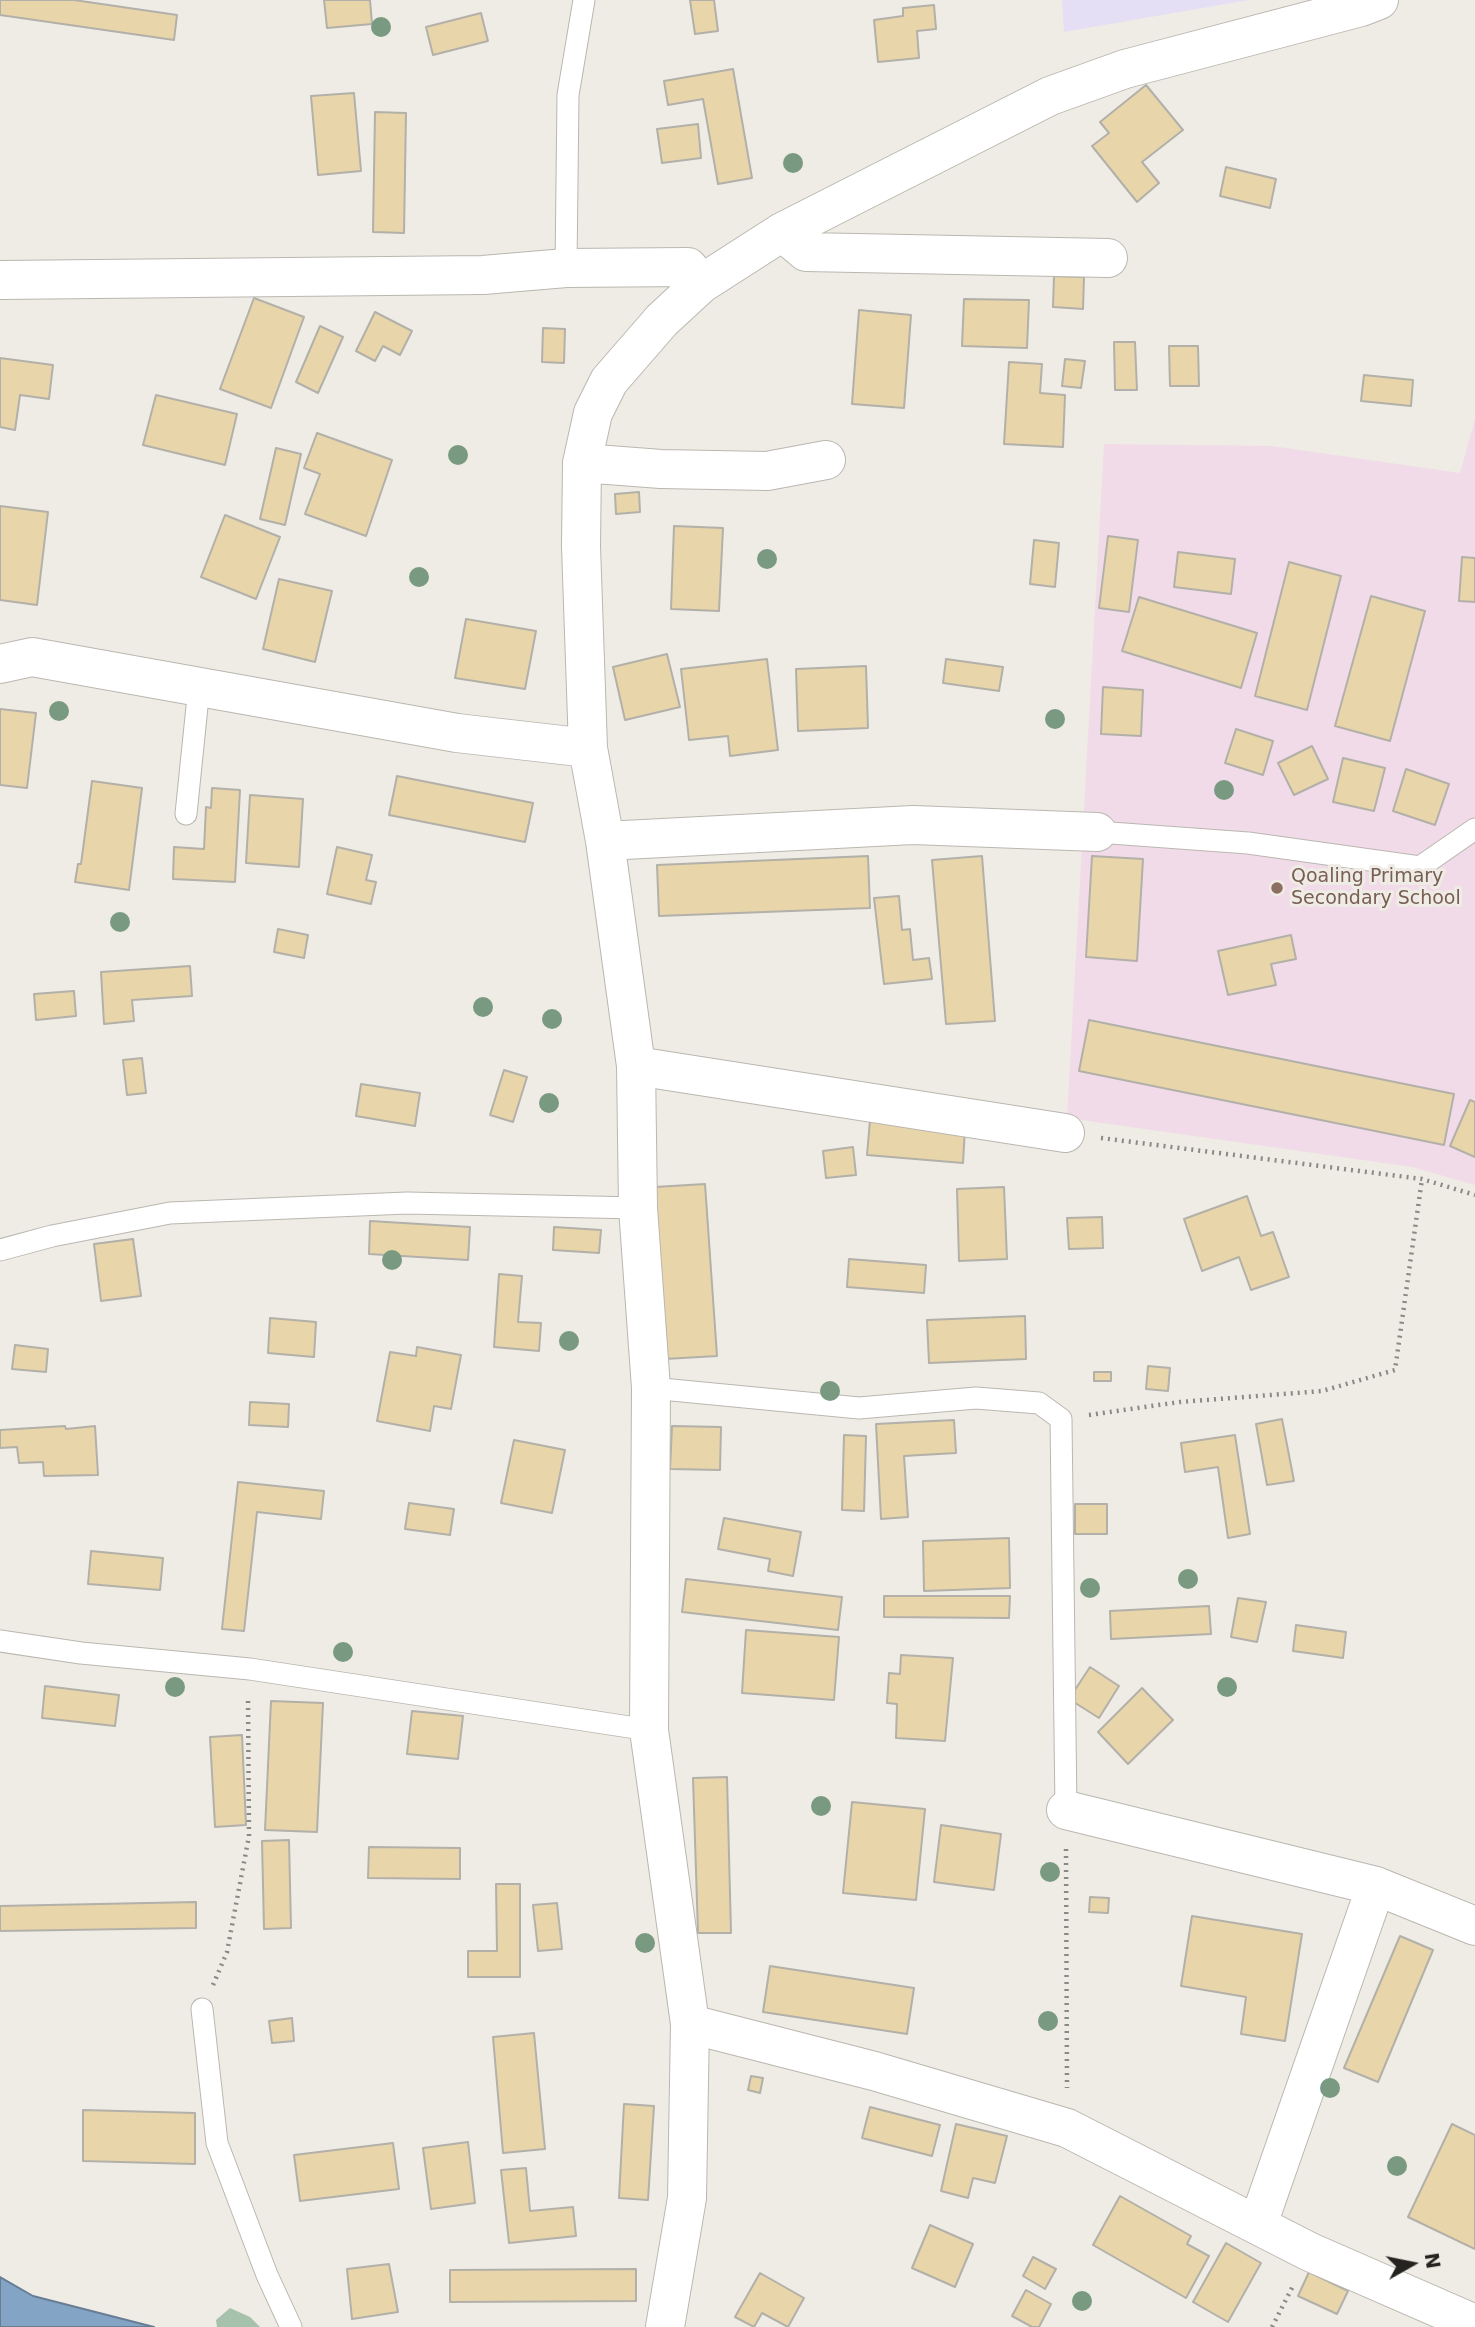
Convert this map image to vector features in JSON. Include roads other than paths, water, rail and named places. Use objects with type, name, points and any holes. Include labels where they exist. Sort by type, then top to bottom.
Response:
[{"type":"street","points":[[665,2327],[687,2199],[690,2024],[649,1730],[651,1388],[638,1208],[636,1066],[606,841],[588,748],[581,546],[582,463],[593,413],[609,381],[662,320],[701,284],[782,232],[1050,96],[1125,69],[1361,7],[1378,0]]},
{"type":"street","points":[[782,232],[806,252],[1108,258]]},
{"type":"street","points":[[0,279],[483,275],[566,268],[688,267],[701,284]]},
{"type":"street","points":[[582,463],[661,469],[767,471],[826,460]]},
{"type":"street","points":[[0,664],[32,657],[457,733],[588,748]]},
{"type":"street","points":[[606,841],[913,825],[1097,832]]},
{"type":"street","points":[[636,1066],[1065,1133]]},
{"type":"street","points":[[1066,1810],[1376,1886],[1475,1926]]},
{"type":"street","points":[[1258,2224],[1376,1886]]},
{"type":"street","points":[[690,2024],[874,2071],[1067,2128],[1310,2252],[1475,2324]]},
{"type":"lane","points":[[566,268],[568,96],[584,0]]},
{"type":"lane","points":[[186,814],[199,687]]},
{"type":"lane","points":[[1097,832],[1248,844],[1420,867],[1475,830]]},
{"type":"lane","points":[[0,1250],[52,1236],[170,1213],[407,1203],[638,1208]]},
{"type":"lane","points":[[651,1388],[859,1408],[976,1398],[1039,1403],[1060,1419],[1066,1810]]},
{"type":"lane","points":[[0,1641],[81,1653],[250,1669],[649,1730]]},
{"type":"lane","points":[[202,2009],[217,2143],[267,2275],[291,2327]]},
{"type":"water","points":[[0,2277],[33,2296],[154,2327],[0,2327]]},
{"type":"place","name":"Qoaling Primary Secondary School","points":[[1277,888]]}]
